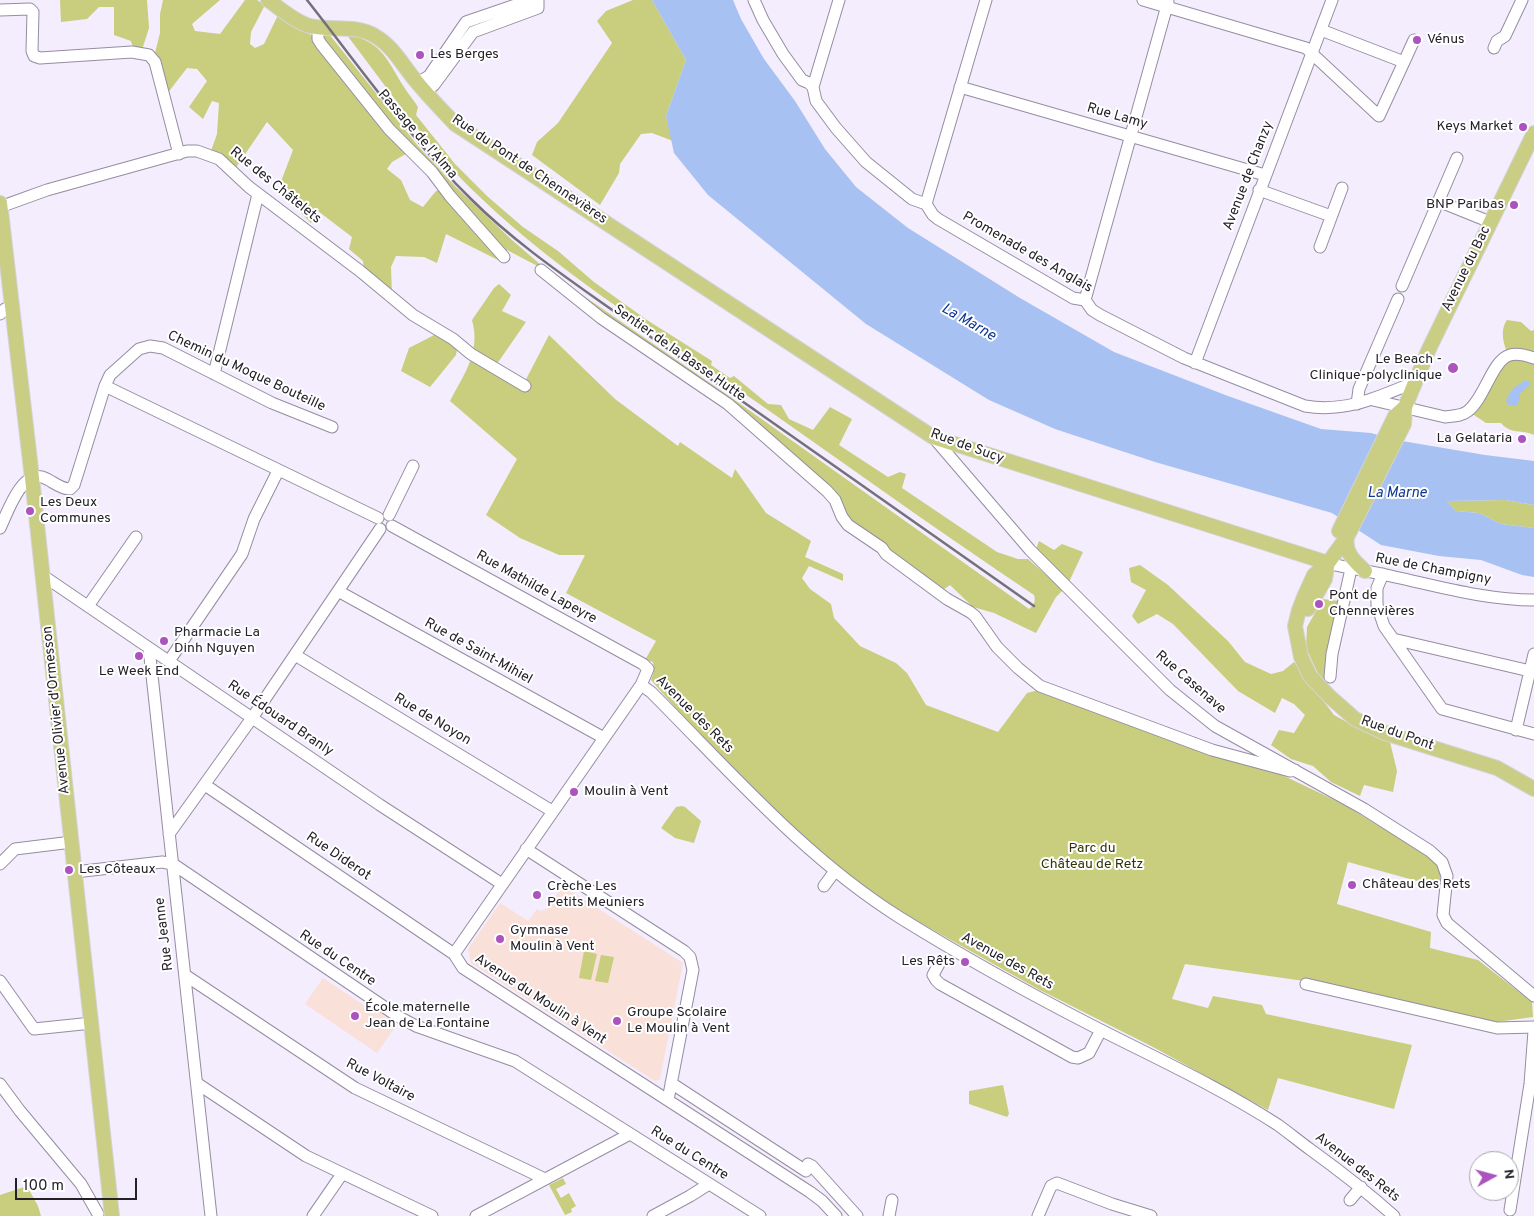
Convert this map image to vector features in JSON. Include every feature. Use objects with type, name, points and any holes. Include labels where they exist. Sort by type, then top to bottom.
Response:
[{"type":"main road","name":"Rue du Pont de Chennevières","points":[[268,0],[303,23],[318,27],[361,30],[374,35],[384,42],[421,88],[455,124],[647,249]]},
{"type":"main road","name":"Avenue du Bac","points":[[1343,535],[1395,429],[1405,420],[1405,406],[1428,351],[1534,133]]},
{"type":"main road","name":"Avenue Olivier d'Ormesson","points":[[0,205],[6,310],[32,478],[112,1216]]},
{"type":"main road","name":"Rue de Sucy","points":[[647,249],[933,438],[1328,563]]},
{"type":"main road","name":"Rue du Pont","points":[[1343,535],[1328,563],[1314,575],[1299,610],[1296,626],[1297,638],[1301,657],[1310,676],[1355,719],[1385,732],[1497,768],[1534,789]]},
{"type":"main road","points":[[1343,535],[1349,553],[1358,570]]},
{"type":"street","points":[[421,88],[466,22],[530,0]]},
{"type":"street","points":[[421,88],[434,85],[473,32],[538,8],[538,0]]},
{"type":"street","name":"Promenade des Anglais","points":[[754,0],[763,20],[783,54],[802,80],[809,82],[813,87],[816,101],[836,128],[866,162],[912,199],[926,204],[938,219],[1072,298],[1085,300],[1092,310],[1100,315],[1195,363],[1305,406],[1322,409],[1339,408],[1373,400],[1415,382]]},
{"type":"street","points":[[813,87],[839,0]]},
{"type":"street","points":[[926,204],[986,0]]},
{"type":"street","points":[[1143,0],[1168,4],[1306,48],[1378,116],[1414,40]]},
{"type":"street","name":"Avenue de Chanzy","points":[[1195,363],[1332,0]]},
{"type":"street","points":[[1494,48],[1497,41],[1506,36],[1522,0]]},
{"type":"street","points":[[1085,300],[1168,4]]},
{"type":"street","points":[[0,10],[30,9],[33,12],[32,51],[34,56],[40,58],[132,52],[149,56],[155,62],[179,154]]},
{"type":"street","name":"Passage de l'Alma","points":[[318,27],[318,39],[321,44],[390,129],[432,172],[450,196],[504,257]]},
{"type":"street","points":[[1321,30],[1404,62]]},
{"type":"street","name":"Rue Lamy","points":[[960,87],[1265,175]]},
{"type":"street","name":"Rue des Châtelets","points":[[0,205],[46,190],[179,154],[197,151],[219,159],[258,194],[360,271],[413,315],[453,339],[471,354],[525,386]]},
{"type":"street","points":[[1402,286],[1457,158]]},
{"type":"street","points":[[1320,247],[1342,188]]},
{"type":"street","points":[[1260,190],[1331,216]]},
{"type":"street","points":[[214,374],[258,194]]},
{"type":"street","points":[[1438,201],[1490,222]]},
{"type":"street","name":"Sentier de la Basse Hutte","points":[[541,270],[601,318],[728,404],[827,491],[835,500],[842,518],[848,525],[882,548],[886,554],[934,589],[975,616],[997,647],[1040,686],[1212,750],[1290,771],[1295,770]]},
{"type":"street","points":[[1357,404],[1358,389],[1398,299]]},
{"type":"street","name":"Chemin du Moque Bouteille","points":[[32,478],[38,476],[64,489],[70,489],[74,484],[110,375],[139,349],[150,346],[163,348],[272,403],[332,428]]},
{"type":"street","name":"Promenade des Anglais","points":[[1373,400],[1405,406],[1445,417],[1467,412],[1478,401],[1498,364],[1510,355],[1526,355],[1534,358]]},
{"type":"street","name":"Rue Mathilde Lapeyre","points":[[105,386],[385,522],[646,666],[648,672],[642,685]]},
{"type":"street","name":"Rue Casenave","points":[[933,438],[1030,550],[1170,690],[1215,726],[1364,809],[1430,851],[1442,862],[1447,876],[1443,907],[1443,915],[1447,923],[1534,996]]},
{"type":"street","points":[[169,834],[252,718],[385,522],[413,466]]},
{"type":"street","points":[[169,661],[242,554],[254,519],[278,471]]},
{"type":"street","points":[[0,528],[17,492],[24,483],[32,478]]},
{"type":"street","points":[[88,606],[136,537]]},
{"type":"street","name":"Rue de Champigny","points":[[1328,563],[1481,596],[1534,600]]},
{"type":"street","points":[[1330,677],[1332,654],[1358,570]]},
{"type":"street","points":[[1382,574],[1377,588],[1377,605],[1384,626],[1442,709],[1534,734]]},
{"type":"street","name":"Rue Édouard Branly","points":[[42,575],[380,805],[502,884]]},
{"type":"street","name":"Rue de Saint-Mihiel","points":[[338,592],[604,738]]},
{"type":"street","points":[[1393,639],[1532,672]]},
{"type":"street","name":"Rue Jeanne","points":[[149,648],[211,1216]]},
{"type":"street","points":[[1516,730],[1532,672],[1534,654]]},
{"type":"street","name":"Rue de Noyon","points":[[295,655],[552,811]]},
{"type":"street","name":"Avenue du Moulin à Vent","points":[[642,685],[552,811],[454,954],[463,968],[801,1186],[822,1201],[836,1216]]},
{"type":"street","name":"Avenue des Rets","points":[[642,685],[783,826],[835,871],[897,916],[1024,990],[1180,1070],[1265,1117],[1361,1187],[1394,1216]]},
{"type":"street","name":"Rue Diderot","points":[[205,785],[454,954]]},
{"type":"street","points":[[0,864],[15,849],[72,842]]},
{"type":"street","points":[[526,849],[684,950],[690,957],[693,970],[668,1100]]},
{"type":"street","points":[[75,872],[162,862],[173,864]]},
{"type":"street","name":"Rue du Centre","points":[[173,864],[399,1017],[416,1026],[515,1062],[760,1216]]},
{"type":"street","points":[[824,886],[835,871]]},
{"type":"street","points":[[940,962],[933,975],[940,984],[1072,1056],[1078,1058],[1089,1053],[1101,1030]]},
{"type":"street","name":"Rue Voltaire","points":[[185,975],[355,1088],[545,1179]]},
{"type":"street","points":[[0,981],[34,1029],[92,1023]]},
{"type":"street","points":[[1306,984],[1497,1028],[1534,1027]]},
{"type":"street","points":[[1510,1210],[1530,1084],[1534,1031]]},
{"type":"street","points":[[671,1082],[812,1166],[857,1216]]},
{"type":"street","points":[[0,1084],[81,1184],[98,1214]]},
{"type":"street","points":[[198,1084],[306,1156],[432,1216]]},
{"type":"street","points":[[476,1216],[630,1134]]},
{"type":"street","points":[[801,1186],[808,1164]]},
{"type":"street","points":[[313,1216],[342,1174]]},
{"type":"street","points":[[1038,1216],[1051,1186],[1058,1183],[1112,1204],[1152,1216]]},
{"type":"street","points":[[652,1216],[709,1184]]},
{"type":"street","points":[[1350,1200],[1361,1187]]},
{"type":"street","points":[[889,1216],[892,1200]]},
{"type":"shaded area","name":"Groupe Scolaire Le Moulin à Vent","points":[[563,886],[683,963],[660,1079],[655,1081],[471,963],[468,949],[500,903],[528,921],[537,909],[540,911],[547,909]]},
{"type":"shaded area","name":"École maternelle Jean de La Fontaine","points":[[323,978],[377,1014],[379,1010],[398,1023],[377,1053],[305,1004]]},
{"type":"green space","points":[[60,0],[147,0],[149,28],[142,50],[134,50],[131,41],[114,35],[114,7],[99,7],[87,19],[61,22]]},
{"type":"green space","points":[[163,0],[220,0],[192,24],[195,31],[220,34],[245,0],[257,0],[265,5],[251,32],[250,44],[255,48],[264,44],[278,15],[314,37],[329,34],[418,146],[456,187],[549,272],[507,250],[500,261],[446,234],[437,263],[424,257],[396,256],[391,267],[392,295],[364,270],[363,261],[349,249],[352,237],[318,211],[311,223],[292,204],[291,195],[280,184],[293,150],[267,122],[235,169],[211,151],[217,134],[219,103],[212,101],[203,119],[189,107],[207,81],[197,69],[187,68],[167,94],[154,57],[160,33],[160,14]],"holes":[[[416,148],[449,188],[436,191],[423,207],[410,200],[401,180],[387,169],[392,162]]]},
{"type":"green space","points":[[633,0],[652,0],[686,60],[666,116],[673,141],[652,133],[641,134],[620,164],[619,173],[600,205],[532,155],[537,142],[558,123],[612,43],[597,21],[606,11]]},
{"type":"green space","points":[[346,34],[365,40],[378,49],[418,107],[416,115],[455,164],[487,196],[523,227],[558,251],[594,282],[647,320],[712,361],[711,365],[730,378],[734,376],[768,404],[781,405],[789,419],[813,430],[830,407],[852,419],[839,445],[888,477],[900,472],[906,474],[902,488],[997,552],[1018,559],[1028,559],[1063,590],[1056,597],[1036,633],[994,613],[973,607],[950,585],[943,590],[851,522],[828,487],[593,308],[549,272],[739,403],[1029,609],[1033,605],[1034,595],[636,320],[542,251],[483,200],[446,162],[411,120]]},
{"type":"green space","name":"Parc du Château de Retz","points":[[499,284],[511,295],[502,311],[526,322],[492,371],[521,389],[549,335],[615,399],[678,446],[680,442],[732,478],[735,469],[766,513],[811,541],[805,557],[843,574],[843,581],[809,566],[802,578],[810,589],[831,604],[834,618],[860,646],[896,663],[907,673],[926,705],[998,732],[1027,693],[1039,690],[1259,764],[1343,804],[1430,857],[1441,869],[1439,887],[1348,862],[1337,904],[1431,932],[1430,948],[1478,960],[1532,1002],[1533,1017],[1497,1022],[1304,981],[1185,964],[1172,999],[1208,1008],[1213,996],[1262,1005],[1266,1014],[1412,1045],[1394,1109],[1278,1078],[1268,1110],[1153,1047],[1038,989],[901,912],[867,890],[796,831],[696,731],[651,680],[654,671],[653,662],[645,660],[656,641],[566,593],[585,555],[559,555],[520,538],[486,515],[517,459],[450,401],[473,353],[474,332],[472,320],[494,288]]},
{"type":"green space","points":[[1507,320],[1521,322],[1531,331],[1534,330],[1534,435],[1509,429],[1501,423],[1486,423],[1471,413],[1499,366],[1510,358],[1504,344],[1503,334]]},
{"type":"green space","points":[[440,332],[458,344],[456,355],[430,387],[401,371],[409,348]]},
{"type":"green space","points":[[1505,500],[1534,505],[1534,528],[1501,524],[1479,513],[1456,511],[1447,501]]},
{"type":"green space","points":[[1039,541],[1054,550],[1062,544],[1083,552],[1069,582],[1036,549]]},
{"type":"green space","points":[[1140,565],[1168,585],[1228,641],[1245,662],[1271,674],[1283,671],[1294,662],[1334,715],[1367,733],[1390,742],[1397,771],[1393,792],[1364,785],[1360,796],[1331,782],[1313,766],[1291,759],[1271,745],[1279,730],[1294,733],[1305,715],[1294,704],[1282,698],[1275,713],[1238,691],[1173,624],[1157,614],[1138,624],[1132,616],[1146,590],[1131,582],[1129,568]]},
{"type":"green space","points":[[1323,599],[1339,601],[1326,680],[1319,676],[1306,648],[1307,627]]},
{"type":"green space","points":[[682,806],[701,821],[694,843],[675,838],[661,828],[676,807]]},
{"type":"green space","points":[[584,951],[597,954],[591,980],[579,978]]},
{"type":"green space","points":[[601,955],[614,957],[608,983],[595,981]]},
{"type":"green space","points":[[1003,1085],[1009,1114],[1007,1117],[969,1104],[969,1091]]},
{"type":"green space","points":[[563,1178],[566,1184],[556,1189],[561,1198],[569,1193],[576,1206],[571,1209],[572,1212],[565,1215],[549,1185]]},
{"type":"green space","points":[[27,1186],[38,1206],[41,1216],[0,1216],[0,1195]]},
{"type":"water","name":"La Marne","points":[[652,0],[733,0],[741,19],[764,59],[795,101],[825,149],[856,187],[908,228],[1020,298],[1114,352],[1321,429],[1371,433],[1396,440],[1534,461],[1534,505],[1505,500],[1447,501],[1456,511],[1479,513],[1501,524],[1534,528],[1534,577],[1522,575],[1481,560],[1439,556],[1381,545],[1332,513],[1155,462],[1055,429],[989,400],[866,324],[708,195],[674,153],[666,116],[686,60]]},
{"type":"water","points":[[1525,380],[1531,384],[1520,394],[1518,405],[1508,405],[1506,400],[1511,391]]},
{"type":"railway","points":[[307,0],[427,152],[471,199],[516,239],[581,288],[1034,606]]},
{"type":"place","name":"Vénus","points":[[1417,40]]},
{"type":"place","name":"Les Berges","points":[[420,55]]},
{"type":"place","name":"Keys Market","points":[[1523,127]]},
{"type":"place","name":"BNP Paribas","points":[[1514,205]]},
{"type":"place","name":"Le Beach - Clinique-polyclinique","points":[[1453,368]]},
{"type":"place","name":"La Gelataria","points":[[1522,439]]},
{"type":"place","name":"Les Deux Communes","points":[[30,511]]},
{"type":"place","name":"Pont de Chennevières","points":[[1319,604]]},
{"type":"place","name":"Pharmacie La Dinh Nguyen","points":[[164,641]]},
{"type":"place","name":"Le Week End","points":[[139,656]]},
{"type":"place","name":"Moulin à Vent","points":[[574,792]]},
{"type":"place","name":"Les Côteaux","points":[[69,870]]},
{"type":"place","name":"Château des Rets","points":[[1352,885]]},
{"type":"place","name":"Crèche Les Petits Meuniers","points":[[537,895]]},
{"type":"place","name":"Gymnase Moulin à Vent","points":[[500,939]]},
{"type":"place","name":"Les Rêts","points":[[965,962]]},
{"type":"place","name":"École maternelle Jean de La Fontaine","points":[[355,1016]]},
{"type":"place","name":"Groupe Scolaire Le Moulin à Vent","points":[[617,1021]]}]
